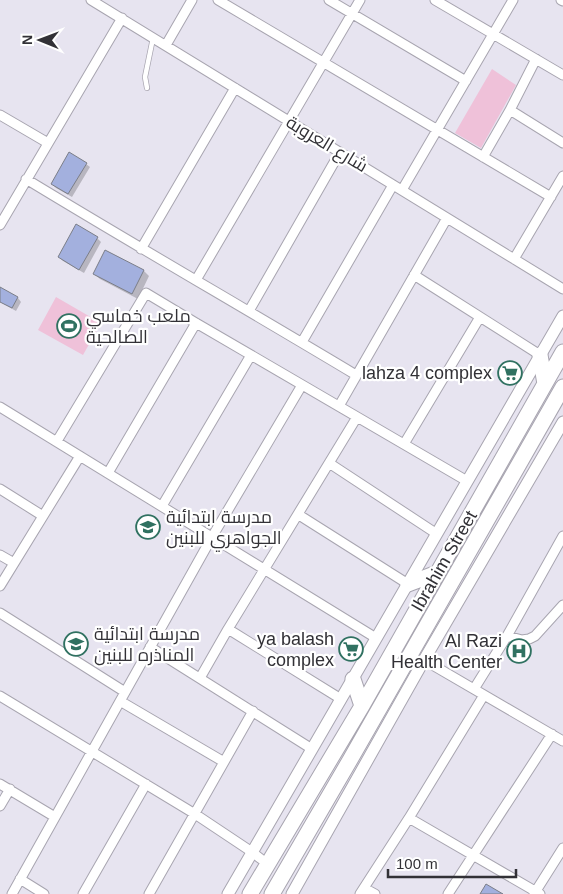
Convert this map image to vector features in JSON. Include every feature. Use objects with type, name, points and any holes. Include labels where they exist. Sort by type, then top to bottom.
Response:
[{"type":"main road","name":"Ibrahim Street","points":[[258,861],[334,752],[362,706],[563,352]]},
{"type":"main road","points":[[540,355],[545,384]]},
{"type":"main road","name":"Ibrahim Street","points":[[272,894],[284,890],[350,760],[563,388]]},
{"type":"main road","points":[[408,584],[437,573]]},
{"type":"main road","points":[[352,679],[362,706]]},
{"type":"main road","points":[[241,894],[258,861]]},
{"type":"main road","points":[[250,894],[258,861]]},
{"type":"street","name":"شارع العروبة","points":[[91,0],[563,289]]},
{"type":"street","points":[[166,46],[192,0]]},
{"type":"street","points":[[218,0],[551,197]]},
{"type":"street","points":[[329,0],[466,81]]},
{"type":"street","points":[[196,280],[360,0]]},
{"type":"street","points":[[435,0],[563,76]]},
{"type":"street","points":[[402,190],[513,0]]},
{"type":"street","points":[[0,224],[3,213],[26,180],[122,18]]},
{"type":"street","points":[[483,157],[536,59]]},
{"type":"street","points":[[141,249],[235,88]]},
{"type":"street","points":[[510,110],[563,143]]},
{"type":"street","points":[[0,115],[48,143]]},
{"type":"street","points":[[249,311],[340,152]]},
{"type":"street","points":[[514,259],[563,176]]},
{"type":"street","points":[[26,180],[356,374]]},
{"type":"street","points":[[302,342],[394,185]]},
{"type":"street","points":[[338,406],[447,218]]},
{"type":"street","points":[[414,275],[540,355]]},
{"type":"street","points":[[57,442],[146,292],[467,481]]},
{"type":"street","points":[[228,894],[258,861],[312,748],[563,316]]},
{"type":"street","points":[[404,444],[480,317]]},
{"type":"street","points":[[108,473],[196,323]]},
{"type":"street","points":[[162,506],[251,355]]},
{"type":"street","points":[[12,894],[212,537],[302,385]]},
{"type":"street","points":[[0,407],[376,638]]},
{"type":"street","points":[[200,678],[357,417]]},
{"type":"street","points":[[284,890],[424,660],[563,422]]},
{"type":"street","points":[[0,586],[80,456]]},
{"type":"street","points":[[330,464],[437,534]]},
{"type":"street","points":[[0,489],[43,516]]},
{"type":"street","points":[[299,515],[408,584]]},
{"type":"street","points":[[474,689],[561,543]]},
{"type":"street","points":[[0,555],[14,563]]},
{"type":"street","points":[[507,636],[522,640],[535,636],[563,606]]},
{"type":"street","points":[[0,613],[126,692]]},
{"type":"street","points":[[228,629],[341,699]]},
{"type":"street","points":[[150,647],[312,748]]},
{"type":"street","points":[[424,660],[563,741]]},
{"type":"street","points":[[375,894],[362,891],[484,695]]},
{"type":"street","points":[[0,696],[194,814],[258,861]]},
{"type":"street","points":[[120,701],[224,762]]},
{"type":"street","points":[[149,894],[253,711]]},
{"type":"street","points":[[448,894],[552,734]]},
{"type":"street","points":[[0,784],[56,817]]},
{"type":"street","points":[[84,894],[146,784]]},
{"type":"street","points":[[0,806],[10,790]]},
{"type":"street","points":[[409,818],[536,893],[563,848]]},
{"type":"street","points":[[20,879],[44,894]]},
{"type":"lane","points":[[147,88],[145,78],[154,38]]},
{"type":"shaded area","points":[[492,69],[516,85],[481,148],[455,133]]},
{"type":"shaded area","name":"ملعب خماسي الصالحية","points":[[56,297],[101,323],[83,355],[38,330]]},
{"type":"building","points":[[69,152],[87,163],[68,194],[51,184]]},
{"type":"building","points":[[76,224],[98,237],[79,270],[58,257]]},
{"type":"building","points":[[105,250],[144,270],[132,294],[93,274]]},
{"type":"building","points":[[0,287],[18,297],[12,308],[0,302]]},
{"type":"building","points":[[486,884],[503,894],[480,894]]},
{"type":"place","name":"ملعب خماسي الصالحية","points":[[69,326]]},
{"type":"place","name":"lahza 4 complex","points":[[510,373]]},
{"type":"place","name":"مدرسة ابتدائية الجواهري للبنين","points":[[148,527]]},
{"type":"place","name":"مدرسة ابتدائية المناذره للبنين","points":[[76,644]]},
{"type":"place","name":"ya balash complex","points":[[351,649]]},
{"type":"place","name":"Al Razi Health Center","points":[[519,651]]}]
